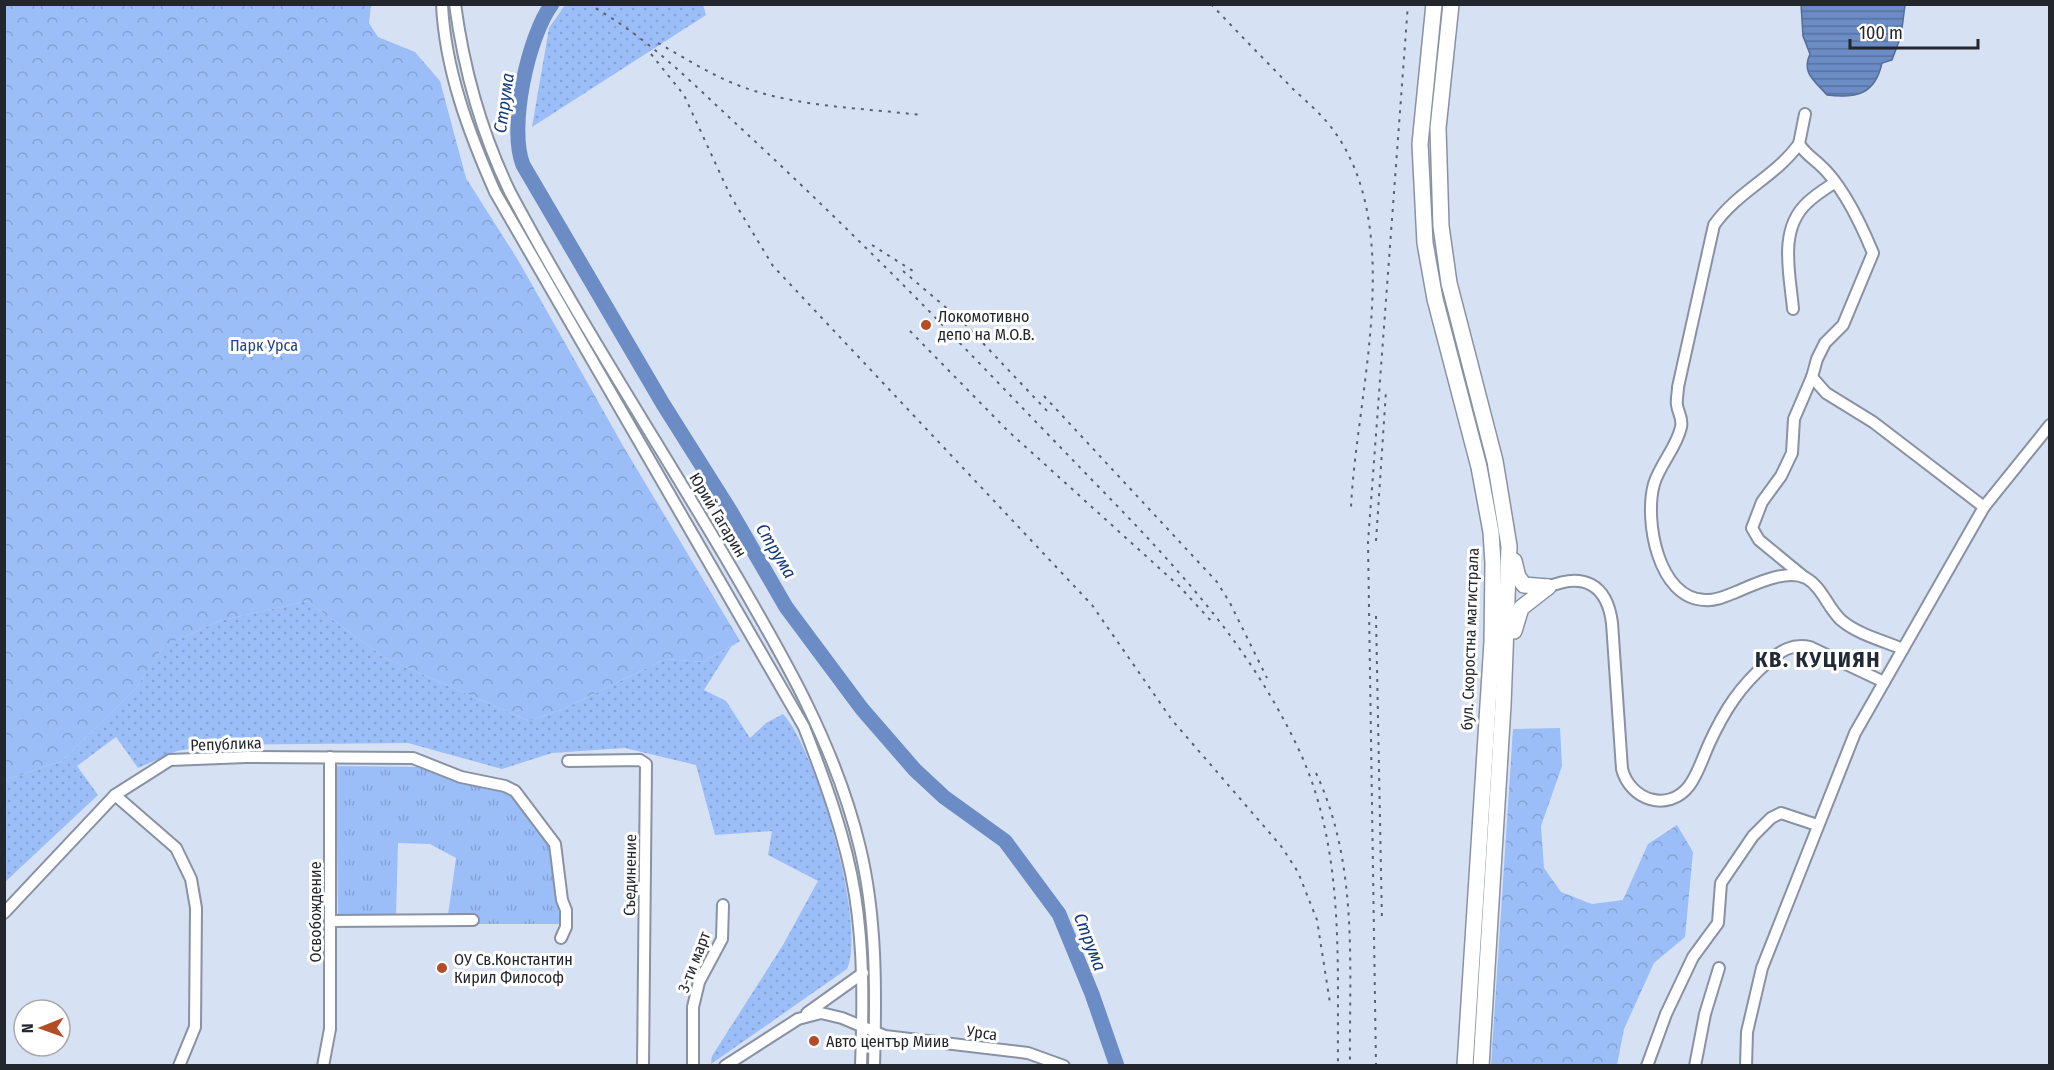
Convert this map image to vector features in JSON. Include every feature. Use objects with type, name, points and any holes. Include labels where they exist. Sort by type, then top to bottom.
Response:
[{"type":"highway","name":"бул. Скоростна магистрала","points":[[1434,4],[1420,144],[1425,243],[1435,300],[1486,497],[1493,563],[1492,642],[1465,1065]]},
{"type":"highway","points":[[1451,4],[1438,128],[1441,226],[1449,283],[1495,461],[1506,523],[1520,581],[1529,586],[1548,587]]},
{"type":"highway","points":[[1481,1065],[1509,592],[1506,523]]},
{"type":"highway","points":[[1503,705],[1518,613],[1548,587]]},
{"type":"street","name":"Юрий Гагарин","points":[[442,4],[450,65],[464,113],[495,192],[804,727],[837,822],[854,893],[863,973],[861,1065]]},
{"type":"street","name":"Юрий Гагарин","points":[[455,4],[461,54],[471,91],[493,154],[510,192],[771,638],[811,712],[832,758],[855,828],[867,880],[875,1032],[874,1065]]},
{"type":"street","points":[[1805,114],[1798,144],[1786,161],[1742,193],[1725,209],[1714,225],[1678,387],[1677,405],[1682,420],[1681,428],[1660,466],[1650,505],[1654,548],[1665,571],[1691,597],[1704,600],[1721,598],[1778,578],[1794,575],[1806,578]]},
{"type":"street","points":[[1798,144],[1807,155],[1820,164],[1849,202],[1873,253],[1843,325],[1825,343],[1816,359],[1812,377],[1794,419],[1792,453],[1781,476],[1762,502],[1752,528],[1760,540],[1806,578],[1842,620],[1903,649]]},
{"type":"street","points":[[1793,309],[1788,256],[1789,236],[1794,220],[1807,203],[1833,183]]},
{"type":"street","points":[[1812,377],[1826,393],[1873,422],[1984,507]]},
{"type":"street","points":[[1746,1065],[1747,1032],[1762,969],[1855,733],[1984,507],[2049,425]]},
{"type":"street","points":[[1548,587],[1566,581],[1579,580],[1598,590],[1607,600],[1611,623],[1622,769],[1629,786],[1647,799],[1671,798],[1686,789],[1737,692],[1762,667],[1784,650],[1797,646],[1810,647],[1884,682]]},
{"type":"street","name":"Освобождение","points":[[323,1065],[330,1029],[330,757]]},
{"type":"street","name":"Република","points":[[4,913],[115,795],[170,760],[413,758],[461,777],[505,786],[515,791],[555,844],[562,900],[566,910],[566,927],[561,938]]},
{"type":"street","name":"Съединение","points":[[568,761],[640,760],[646,764],[643,1065]]},
{"type":"street","points":[[115,795],[176,848],[191,879],[196,908],[195,1027],[179,1065]]},
{"type":"street","points":[[1647,1065],[1666,1014],[1693,957],[1718,923],[1721,883],[1753,836],[1771,818],[1781,813],[1817,825]]},
{"type":"street","name":"3-ти март","points":[[693,1065],[693,1007],[699,982],[722,939],[723,905]]},
{"type":"street","points":[[330,921],[473,920]]},
{"type":"street","points":[[1695,1065],[1705,1014],[1719,968]]},
{"type":"street","points":[[724,1065],[798,1019],[863,973]]},
{"type":"street","points":[[798,1019],[821,1013],[862,1025]]},
{"type":"street","name":"Урса","points":[[862,1025],[885,1036],[1034,1054],[1064,1065]]},
{"type":"green space","name":"Парк Урса","points":[[4,5],[371,5],[369,23],[378,37],[415,52],[440,81],[466,178],[518,260],[626,451],[740,641],[703,662],[665,659],[561,710],[529,721],[385,658],[307,601],[219,621],[164,646],[136,688],[62,761],[5,780]]},
{"type":"green space","points":[[565,5],[703,5],[706,15],[532,127],[549,28]]},
{"type":"green space","points":[[307,601],[385,658],[529,721],[561,710],[665,659],[703,662],[740,641],[731,647],[704,690],[726,701],[750,738],[766,723],[783,714],[796,733],[810,762],[823,798],[844,878],[850,916],[851,947],[847,969],[711,1064],[712,1056],[783,945],[818,881],[768,855],[772,831],[715,835],[696,765],[625,748],[552,753],[502,769],[408,743],[212,745],[177,751],[138,768],[116,737],[77,766],[98,795],[5,882],[5,780],[62,761],[136,688],[164,646],[219,621]]},
{"type":"green space","points":[[1560,728],[1562,766],[1541,826],[1544,868],[1561,892],[1592,904],[1623,900],[1648,844],[1677,825],[1693,852],[1685,937],[1654,963],[1624,1029],[1617,1065],[1491,1065],[1513,729]]},
{"type":"green space","points":[[336,766],[429,767],[510,794],[527,813],[550,849],[560,924],[477,924],[476,916],[448,915],[456,858],[430,844],[398,843],[396,916],[338,915]]},
{"type":"shaded area","points":[[1801,4],[1905,5],[1901,36],[1892,60],[1882,63],[1875,82],[1869,88],[1856,95],[1827,95],[1814,81],[1808,72],[1810,54],[1803,36]]},
{"type":"waterway","name":"Струма","points":[[552,4],[535,37],[523,83],[518,129],[523,165],[663,404],[731,512],[786,607],[862,709],[915,770],[944,797],[1005,841],[1059,914],[1092,994],[1117,1066]]},
{"type":"railway","points":[[588,4],[646,42],[756,142],[855,237],[1152,543],[1208,606],[1233,640],[1257,674],[1299,750],[1314,788],[1324,826],[1335,905],[1338,1066]]},
{"type":"railway","points":[[1211,4],[1331,127],[1354,167],[1367,213],[1372,261],[1372,312],[1351,508]]},
{"type":"railway","points":[[1376,1066],[1368,542],[1408,4]]},
{"type":"railway","points":[[658,43],[719,77],[761,93],[806,103],[921,115]]},
{"type":"railway","points":[[651,54],[684,95],[730,195],[773,266],[1092,605],[1172,720],[1281,846],[1298,872],[1317,920],[1330,1003]]},
{"type":"railway","points":[[872,245],[913,271]]},
{"type":"railway","points":[[903,271],[963,322],[1049,413]]},
{"type":"railway","points":[[910,331],[1007,430],[1179,586],[1213,623]]},
{"type":"railway","points":[[1376,541],[1386,391]]},
{"type":"railway","points":[[1044,396],[1217,582],[1230,603],[1267,678]]},
{"type":"railway","points":[[1376,616],[1382,922]]},
{"type":"railway","points":[[1316,773],[1330,808],[1345,880],[1350,954],[1350,1066]]},
{"type":"place","name":"Локомотивно депо на М.О.В.","points":[[926,325]]},
{"type":"place","name":"ОУ Св.Константин Кирил Философ","points":[[442,968]]},
{"type":"place","name":"Авто център Миив","points":[[814,1041]]},
{"type":"district","name":"КВ. КУЦИЯН","points":[[1818,659]]}]
